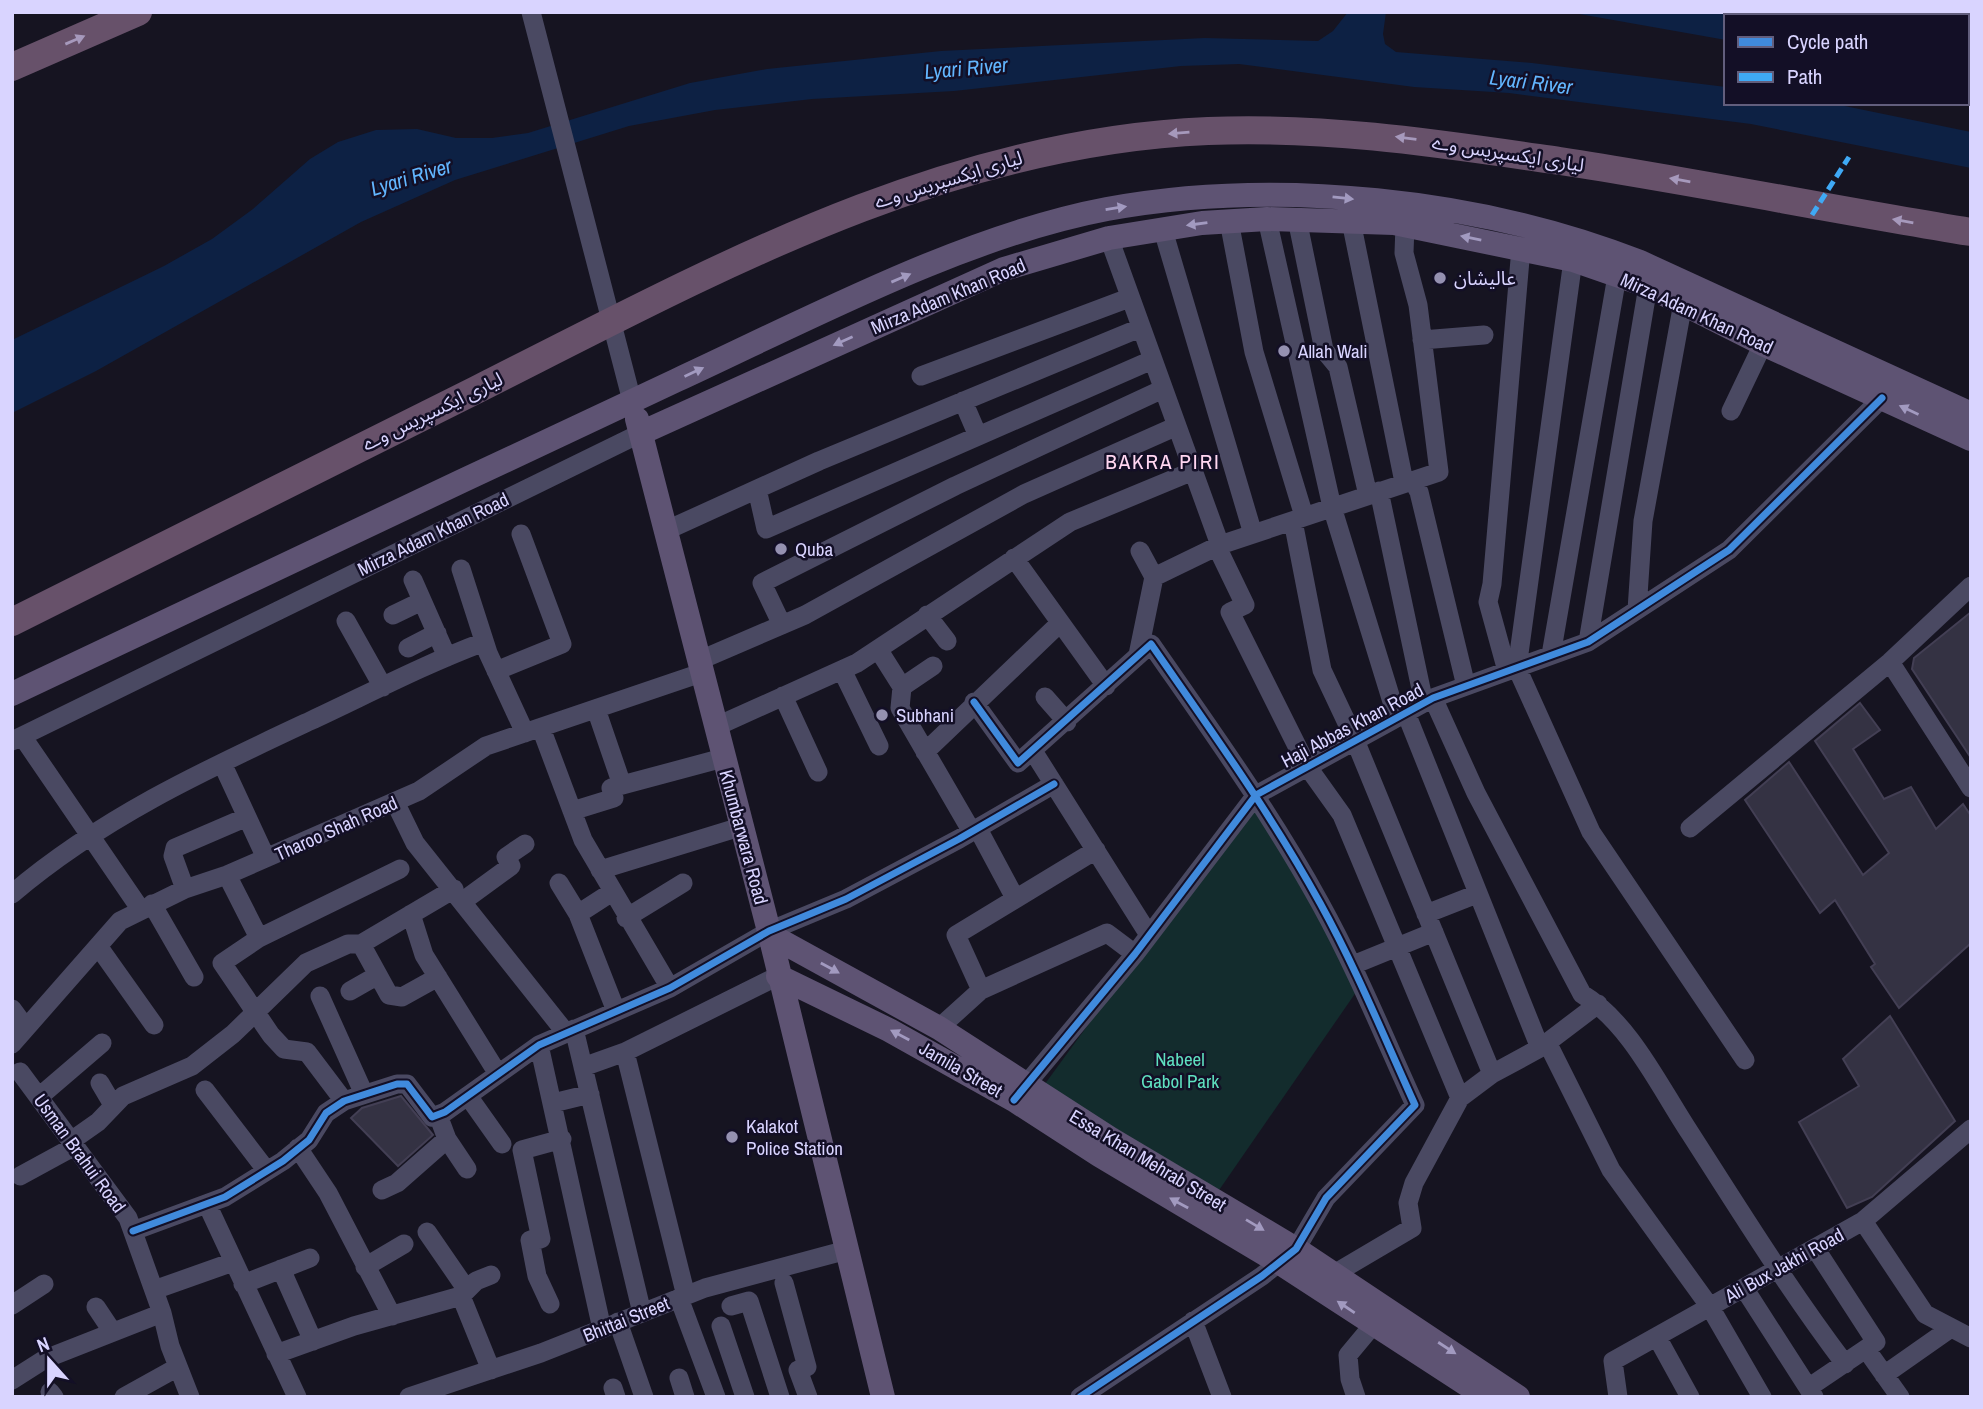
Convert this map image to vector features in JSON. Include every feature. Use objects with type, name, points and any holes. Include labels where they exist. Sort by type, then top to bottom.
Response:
[{"type":"highway","points":[[12,67],[138,12]]},
{"type":"highway","name":"لیاری ایکسپریس وے","points":[[12,622],[747,254],[901,192],[1026,155],[1084,143],[1202,131],[1333,131],[1441,143],[1674,178],[1971,232]]},
{"type":"main road","name":"Mirza Adam Khan Road","points":[[12,694],[836,306],[995,241],[1103,210],[1159,201],[1238,195],[1333,197],[1418,206],[1594,244],[1640,262],[1971,414]]},
{"type":"main road","name":"Mirza Adam Khan Road","points":[[640,433],[1004,269],[1108,238],[1229,221],[1297,219],[1405,225],[1573,260],[1647,286],[1763,344],[1971,439]]},
{"type":"main road","name":"Khumbarwara Road","points":[[632,401],[740,827],[770,933],[778,975],[883,1397]]},
{"type":"main road","name":"Essa Khan Mehrab Street","points":[[770,933],[939,1028],[1020,1092],[1518,1397]]},
{"type":"main road","name":"Jamila Street","points":[[778,975],[1020,1092]]},
{"type":"main road","name":"Essa Khan Mehrab Street","points":[[1324,1280],[1373,1325],[1486,1397]]},
{"type":"street","points":[[531,12],[632,401]]},
{"type":"street","points":[[1267,219],[1332,507],[1401,715],[1544,1045],[1611,1171],[1710,1307],[1762,1397]]},
{"type":"street","points":[[1297,219],[1323,346],[1338,367],[1429,701],[1582,994],[1605,1009],[1644,1062],[1778,1269],[1845,1364]]},
{"type":"street","points":[[1229,221],[1254,352],[1298,518],[1322,670],[1355,740],[1492,1074]]},
{"type":"street","points":[[1352,221],[1408,481],[1419,492],[1466,686]]},
{"type":"street","points":[[1154,577],[1219,546],[1439,472],[1418,304],[1404,253],[1405,225]]},
{"type":"street","points":[[1163,230],[1253,534]]},
{"type":"street","points":[[1108,238],[1219,546],[1245,605],[1230,612],[1307,766],[1342,815],[1460,1097]]},
{"type":"street","points":[[1521,248],[1492,584],[1488,602],[1512,670],[1591,832],[1745,1060]]},
{"type":"street","points":[[1512,670],[1573,260]]},
{"type":"street","points":[[1551,655],[1617,276]]},
{"type":"street","points":[[1588,642],[1647,286]]},
{"type":"street","points":[[921,376],[1129,298]]},
{"type":"street","points":[[1637,610],[1643,521],[1683,303]]},
{"type":"street","points":[[665,531],[757,489],[1140,328]]},
{"type":"street","points":[[1422,340],[1484,335]]},
{"type":"street","points":[[1731,411],[1763,344]]},
{"type":"street","points":[[757,489],[766,529],[1152,360]]},
{"type":"street","points":[[782,625],[762,583],[955,486],[1163,389]]},
{"type":"street","name":"Haji Abbas Khan Road","points":[[1020,1092],[1135,954],[1256,794],[1429,701],[1588,642],[1729,551],[1882,398]]},
{"type":"street","points":[[963,401],[978,436]]},
{"type":"street","name":"Tharoo Shah Road","points":[[12,1044],[120,921],[146,907],[185,889],[227,875],[419,791],[486,746],[596,709],[700,667],[1024,494],[1177,426]]},
{"type":"street","name":"Mirza Adam Khan Road","points":[[17,739],[640,433]]},
{"type":"street","points":[[715,727],[842,670],[1070,522],[1194,471]]},
{"type":"street","points":[[496,671],[562,644],[521,534]]},
{"type":"street","points":[[1138,655],[1154,577],[1140,551]]},
{"type":"street","points":[[1014,558],[1106,686]]},
{"type":"street","points":[[461,569],[496,671],[533,730],[583,840],[626,918],[670,988]]},
{"type":"street","points":[[413,580],[447,657]]},
{"type":"street","points":[[1690,828],[1890,662],[1971,586]]},
{"type":"street","points":[[393,615],[422,601]]},
{"type":"street","points":[[927,615],[947,641]]},
{"type":"street","points":[[346,621],[383,687]]},
{"type":"street","points":[[925,752],[1060,622]]},
{"type":"street","points":[[408,648],[437,633]]},
{"type":"street","points":[[12,894],[123,813],[222,763],[484,642]]},
{"type":"street","points":[[974,702],[1018,763],[1067,722],[1151,644],[1256,794],[1353,965],[1415,1105],[1326,1198],[1288,1256],[1080,1397]]},
{"type":"street","points":[[878,649],[902,687],[900,708],[1015,898]]},
{"type":"street","points":[[1890,662],[1971,788]]},
{"type":"street","points":[[902,687],[933,666]]},
{"type":"street","points":[[842,670],[879,746]]},
{"type":"street","points":[[783,696],[818,772]]},
{"type":"street","points":[[1045,697],[1067,722]]},
{"type":"street","points":[[596,709],[622,785]]},
{"type":"street","points":[[17,739],[146,907],[194,977]]},
{"type":"street","points":[[1033,751],[1149,935]]},
{"type":"street","points":[[572,811],[614,798],[611,788],[723,758]]},
{"type":"street","points":[[222,763],[266,858]]},
{"type":"street","points":[[133,1231],[225,1197],[309,1140],[326,1113],[344,1101],[397,1084],[407,1084],[432,1117],[438,1115],[538,1045],[670,988],[770,933],[846,898],[975,830],[1054,784]]},
{"type":"street","points":[[395,802],[415,843],[570,1031],[590,1094],[642,1313]]},
{"type":"street","points":[[185,889],[173,856],[175,848],[247,817]]},
{"type":"street","points":[[600,870],[740,827]]},
{"type":"street","points":[[20,1176],[73,1144],[123,1096],[192,1066],[306,963],[348,944],[360,944],[411,914],[458,895],[511,866],[506,857],[525,844]]},
{"type":"street","points":[[981,990],[956,934],[1096,850]]},
{"type":"street","points":[[344,1101],[307,1052],[284,1049],[253,1013],[222,963],[259,938],[400,869]]},
{"type":"street","points":[[227,875],[259,938]]},
{"type":"street","points":[[559,883],[578,914],[616,1011]]},
{"type":"street","points":[[626,918],[683,883]]},
{"type":"street","points":[[578,914],[612,892]]},
{"type":"street","points":[[1353,965],[1396,947],[1477,894]]},
{"type":"street","points":[[411,914],[424,956],[498,1074]]},
{"type":"street","points":[[939,1028],[981,990],[1107,933],[1135,954]]},
{"type":"street","points":[[360,944],[389,995],[402,997],[438,977]]},
{"type":"street","points":[[98,946],[154,1025]]},
{"type":"street","points":[[350,991],[378,975]]},
{"type":"street","points":[[583,1067],[625,1052],[778,975]]},
{"type":"street","points":[[320,996],[364,1094]]},
{"type":"street","points":[[1324,1280],[1412,1228],[1408,1203],[1414,1183],[1460,1097],[1492,1074],[1544,1045],[1598,1004]]},
{"type":"street","points":[[12,1009],[26,1028]]},
{"type":"street","points":[[39,1097],[102,1043]]},
{"type":"street","points":[[538,1045],[610,1326],[644,1397]]},
{"type":"street","points":[[625,1052],[682,1297],[716,1397]]},
{"type":"street","name":"Usman Brahui Road","points":[[20,1072],[128,1218],[190,1397]]},
{"type":"street","points":[[100,1083],[113,1105]]},
{"type":"street","points":[[205,1090],[267,1171]]},
{"type":"street","points":[[553,1103],[590,1094]]},
{"type":"street","points":[[468,1096],[502,1144]]},
{"type":"street","points":[[438,1115],[447,1139],[467,1169]]},
{"type":"street","name":"Ali Bux Jakhi Road","points":[[1618,1397],[1613,1361],[1863,1221],[1971,1129]]},
{"type":"street","points":[[382,1190],[397,1183],[447,1139]]},
{"type":"street","points":[[550,1304],[537,1276],[530,1240],[541,1239],[523,1150],[562,1139]]},
{"type":"street","points":[[299,1148],[328,1193],[392,1316]]},
{"type":"street","points":[[207,1204],[296,1397]]},
{"type":"street","points":[[1863,1221],[1925,1314],[1971,1338]]},
{"type":"street","points":[[427,1232],[464,1293],[491,1370]]},
{"type":"street","points":[[365,1267],[404,1244]]},
{"type":"street","points":[[1744,1288],[1811,1392],[1876,1342],[1815,1248]]},
{"type":"street","name":"Bhittai Street","points":[[408,1397],[491,1370],[682,1297],[847,1250]]},
{"type":"street","points":[[243,1284],[310,1258]]},
{"type":"street","points":[[154,1290],[233,1262]]},
{"type":"street","points":[[281,1269],[313,1341]]},
{"type":"street","points":[[276,1354],[464,1293],[476,1281],[491,1275]]},
{"type":"street","points":[[785,1283],[807,1367],[798,1370],[808,1397]]},
{"type":"street","points":[[12,1305],[44,1284]]},
{"type":"street","points":[[731,1306],[749,1301],[780,1397]]},
{"type":"street","points":[[96,1307],[112,1331]]},
{"type":"street","points":[[12,1380],[45,1359],[162,1313]]},
{"type":"street","points":[[1193,1321],[1222,1397]]},
{"type":"street","points":[[1356,1397],[1350,1379],[1349,1354],[1373,1325]]},
{"type":"street","points":[[721,1326],[745,1397]]},
{"type":"street","points":[[1884,1375],[1951,1328]]},
{"type":"street","points":[[1657,1337],[1690,1397]]},
{"type":"street","points":[[1866,1349],[1900,1397]]},
{"type":"street","points":[[124,1397],[178,1367]]},
{"type":"green space","name":"Nabeel Gabol Park","points":[[1256,795],[1361,985],[1206,1209],[1031,1103]]},
{"type":"water","name":"Lyari River","points":[[1348,12],[1386,12],[1383,34],[1385,44],[1396,52],[1532,63],[1724,87],[1724,105],[1840,105],[1971,132],[1971,168],[1751,124],[1509,93],[1414,87],[1239,64],[1181,66],[954,91],[812,99],[715,110],[629,126],[455,180],[361,222],[96,371],[12,413],[12,340],[164,266],[212,239],[253,209],[310,159],[338,142],[376,130],[417,129],[456,138],[492,138],[528,133],[690,83],[767,69],[941,51],[1205,38],[1318,41],[1333,31]]},
{"type":"water","points":[[1568,12],[1868,14],[1724,14],[1724,40]]},
{"type":"building","points":[[1971,612],[1971,758],[1912,669],[1914,658]]},
{"type":"building","points":[[1860,703],[1880,730],[1853,749],[1884,799],[1911,787],[1936,829],[1963,804],[1971,816],[1971,943],[1899,1008],[1871,967],[1875,964],[1835,900],[1820,913],[1745,800],[1789,762],[1863,875],[1889,853],[1815,741]]},
{"type":"building","points":[[1890,1016],[1955,1121],[1872,1197],[1847,1208],[1799,1122],[1859,1086],[1843,1059]]},
{"type":"building","points":[[401,1096],[433,1135],[398,1166],[351,1118],[362,1108]]},
{"type":"marked path","points":[[1812,215],[1849,157]]},
{"type":"cycle path","points":[[1014,1100],[1135,954],[1256,795],[1433,698],[1588,642],[1729,550],[1882,398]]},
{"type":"cycle path","points":[[974,702],[1018,763],[1151,644],[1239,771],[1301,869],[1346,952],[1415,1105],[1326,1198],[1296,1249],[1262,1276],[1080,1397]]},
{"type":"cycle path","points":[[133,1231],[225,1197],[283,1161],[309,1140],[326,1113],[344,1101],[397,1084],[407,1084],[432,1117],[445,1112],[539,1045],[670,988],[769,931],[846,899],[959,839],[1054,784]]},
{"type":"place","name":"عالیشان","points":[[1440,278]]},
{"type":"place","name":"Allah Wali","points":[[1284,351]]},
{"type":"place","name":"Quba","points":[[781,549]]},
{"type":"place","name":"Subhani","points":[[882,715]]},
{"type":"place","name":"Kalakot Police Station","points":[[732,1137]]},
{"type":"district","name":"BAKRA PIRI","points":[[1163,461]]}]
